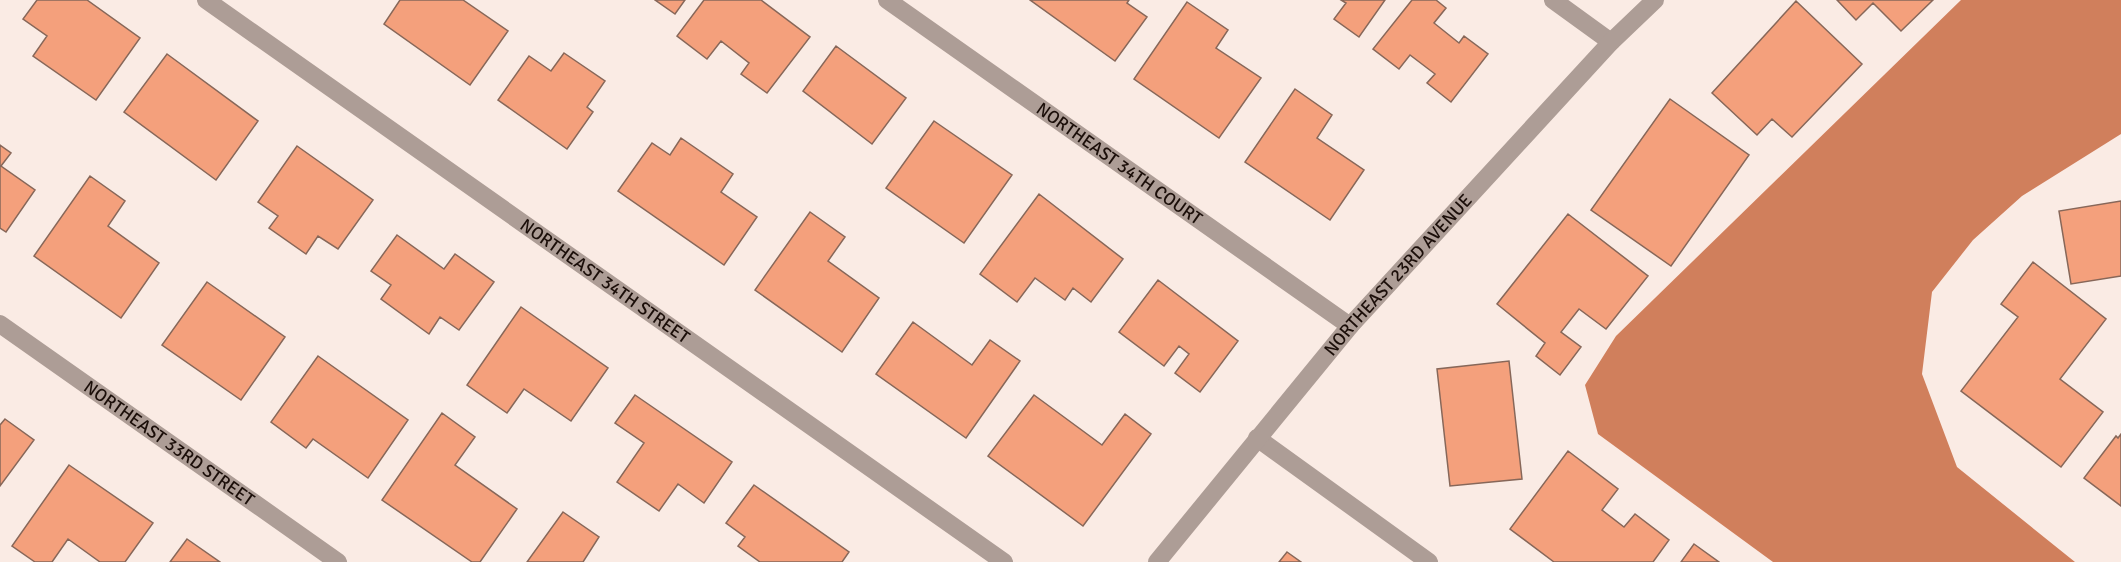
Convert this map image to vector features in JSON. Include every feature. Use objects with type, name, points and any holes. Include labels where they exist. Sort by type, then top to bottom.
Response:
[{"type":"street","name":"NORTHEAST 34TH STREET","points":[[206,0],[1004,562]]},
{"type":"street","name":"NORTHEAST 34TH COURT","points":[[887,0],[1350,326]]},
{"type":"street","points":[[1553,0],[1611,42]]},
{"type":"street","name":"NORTHEAST 23RD AVENUE","points":[[1157,562],[1350,326],[1611,42],[1655,0]]},
{"type":"street","name":"NORTHEAST 33RD STREET","points":[[0,324],[338,562]]},
{"type":"street","points":[[1257,438],[1429,562]]},
{"type":"shaded area","points":[[1961,0],[2121,0],[2121,134],[2022,196],[1973,240],[1932,292],[1922,374],[1957,467],[2075,562],[1773,562],[1598,434],[1585,385],[1616,336]]},
{"type":"building","points":[[37,0],[87,0],[140,38],[96,100],[33,56],[47,36],[23,19]]},
{"type":"building","points":[[400,0],[463,0],[508,31],[470,85],[384,24]]},
{"type":"building","points":[[655,0],[685,0],[675,14]]},
{"type":"building","points":[[704,0],[761,0],[810,37],[767,93],[741,74],[749,63],[721,41],[707,59],[677,36]]},
{"type":"building","points":[[1030,0],[1129,0],[1127,3],[1147,17],[1115,61]]},
{"type":"building","points":[[1341,0],[1385,0],[1359,37],[1334,19],[1346,3]]},
{"type":"building","points":[[1412,0],[1436,0],[1446,8],[1434,23],[1459,43],[1464,36],[1488,54],[1451,102],[1427,83],[1435,74],[1410,55],[1399,69],[1373,49]]},
{"type":"building","points":[[1837,0],[1933,0],[1901,31],[1873,3],[1856,20]]},
{"type":"building","points":[[1796,1],[1862,64],[1792,137],[1772,119],[1757,135],[1712,93]]},
{"type":"building","points":[[1187,2],[1228,30],[1216,48],[1261,78],[1219,138],[1134,79]]},
{"type":"building","points":[[836,46],[906,98],[872,144],[803,91]]},
{"type":"building","points":[[564,53],[605,81],[587,107],[593,112],[567,149],[498,100],[529,56],[551,71]]},
{"type":"building","points":[[167,54],[258,121],[216,180],[124,112]]},
{"type":"building","points":[[1295,89],[1332,115],[1317,138],[1364,170],[1330,220],[1245,162]]},
{"type":"building","points":[[1670,99],[1749,155],[1671,266],[1591,210]]},
{"type":"building","points":[[934,121],[1012,175],[964,243],[886,188]]},
{"type":"building","points":[[681,138],[733,174],[721,192],[757,217],[724,265],[618,191],[652,143],[670,155]]},
{"type":"building","points":[[0,145],[11,153],[1,166],[35,190],[6,232],[0,228]]},
{"type":"building","points":[[297,146],[373,200],[338,249],[318,236],[306,254],[269,228],[278,216],[258,202]]},
{"type":"building","points":[[90,176],[125,201],[108,226],[159,263],[121,318],[34,256]]},
{"type":"building","points":[[1039,194],[1123,259],[1091,302],[1073,288],[1065,300],[1035,278],[1017,302],[980,274]]},
{"type":"building","points":[[2121,201],[2121,276],[2071,284],[2059,211]]},
{"type":"building","points":[[810,212],[845,237],[828,261],[879,298],[842,352],[755,290]]},
{"type":"building","points":[[1568,214],[1648,276],[1606,329],[1579,309],[1561,332],[1581,347],[1560,375],[1536,356],[1545,343],[1497,304]]},
{"type":"building","points":[[397,235],[444,269],[455,254],[494,282],[459,330],[440,317],[429,334],[381,299],[391,285],[371,271]]},
{"type":"building","points":[[2033,262],[2106,319],[2060,379],[2103,412],[2061,467],[1961,391],[2018,317],[2001,304]]},
{"type":"building","points":[[1158,280],[1238,341],[1200,392],[1175,373],[1189,354],[1179,346],[1164,366],[1119,332]]},
{"type":"building","points":[[207,282],[285,337],[241,400],[162,345]]},
{"type":"building","points":[[521,307],[608,368],[571,421],[524,389],[507,413],[467,385]]},
{"type":"building","points":[[913,322],[972,365],[990,340],[1020,361],[966,438],[876,374]]},
{"type":"building","points":[[318,356],[408,420],[368,478],[313,439],[306,448],[271,422]]},
{"type":"building","points":[[1509,361],[1522,479],[1450,486],[1437,369]]},
{"type":"building","points":[[635,395],[732,462],[704,503],[678,484],[659,511],[617,482],[644,443],[615,423]]},
{"type":"building","points":[[1034,395],[1102,445],[1125,414],[1151,434],[1083,526],[988,456]]},
{"type":"building","points":[[442,413],[475,437],[455,465],[517,509],[480,562],[472,562],[382,500]]},
{"type":"building","points":[[5,419],[34,440],[0,486],[0,425]]},
{"type":"building","points":[[2121,434],[2121,506],[2084,478],[2116,436],[2118,438]]},
{"type":"building","points":[[1568,451],[1618,489],[1602,510],[1624,527],[1635,514],[1669,540],[1653,562],[1554,562],[1510,529]]},
{"type":"building","points":[[69,465],[153,523],[125,562],[100,562],[68,539],[52,562],[35,562],[12,546]]},
{"type":"building","points":[[754,485],[849,552],[842,562],[760,562],[738,546],[745,537],[726,523]]},
{"type":"building","points":[[563,512],[599,537],[583,562],[527,562]]},
{"type":"building","points":[[187,539],[220,562],[170,562]]},
{"type":"building","points":[[1694,544],[1719,562],[1681,562]]},
{"type":"building","points":[[1287,552],[1301,562],[1279,562]]}]
